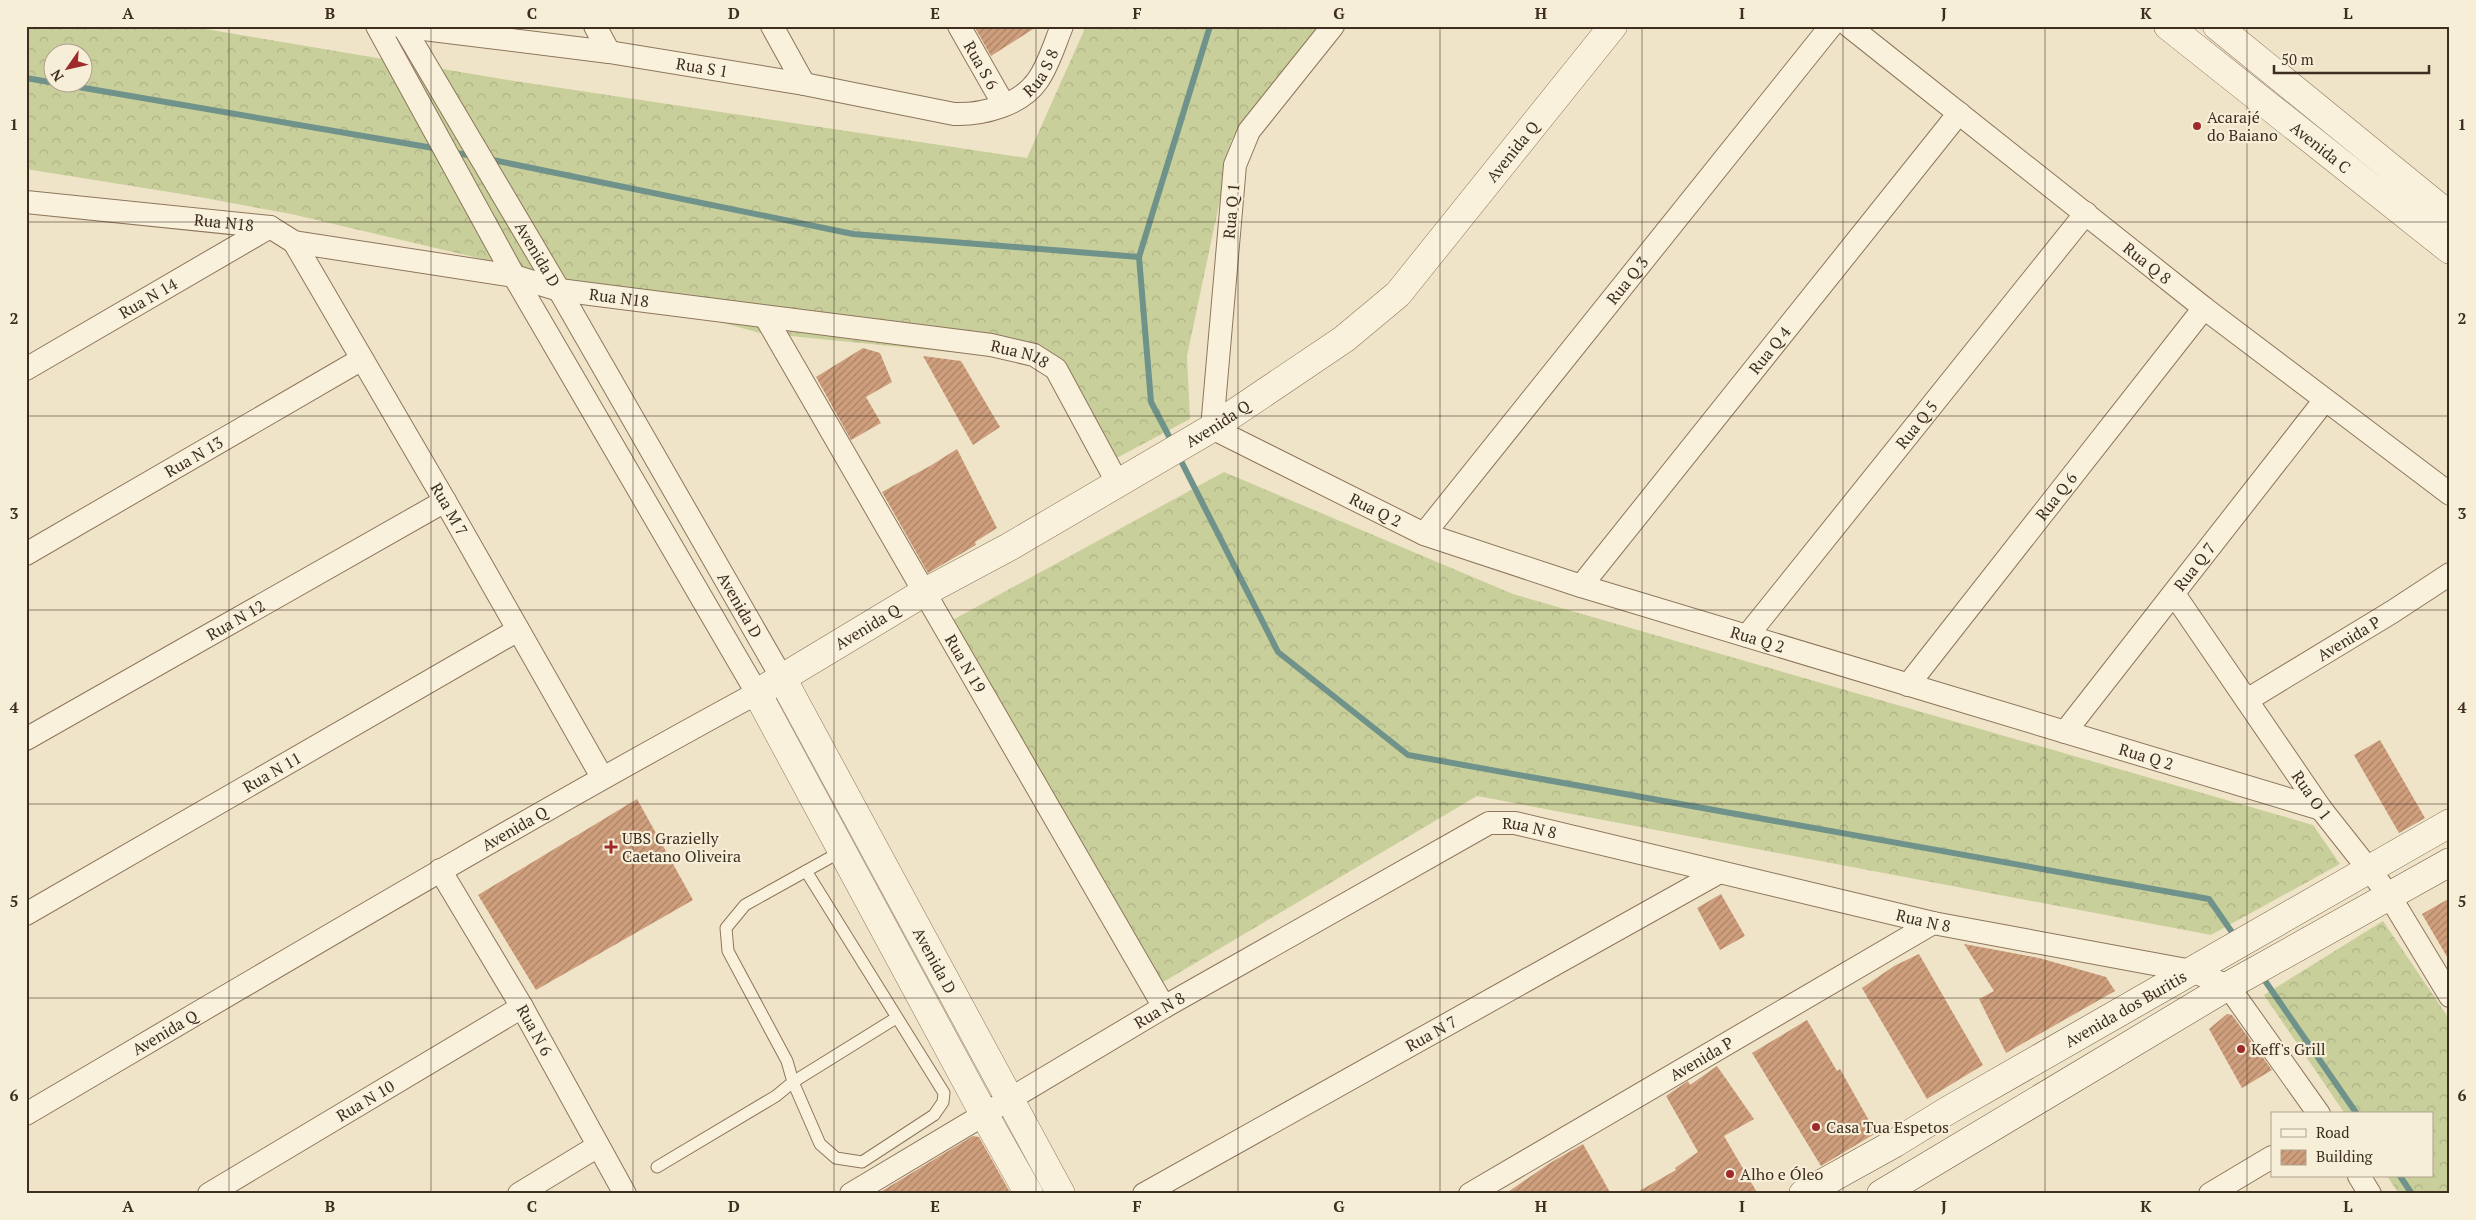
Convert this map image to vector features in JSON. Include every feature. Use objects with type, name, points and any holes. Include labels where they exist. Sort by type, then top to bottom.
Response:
[{"type":"street","name":"Avenida D","points":[[377,26],[514,276],[757,693],[1029,1194]]},
{"type":"street","points":[[595,26],[609,52]]},
{"type":"street","points":[[772,26],[804,84]]},
{"type":"street","name":"Rua S 6","points":[[959,26],[1004,105]]},
{"type":"street","name":"Rua S 8","points":[[1004,105],[1024,95],[1040,78],[1062,26]]},
{"type":"street","name":"Rua Q 1","points":[[1212,428],[1235,166],[1249,131],[1334,26]]},
{"type":"street","name":"Avenida Q","points":[[26,1114],[440,870],[602,777],[757,693],[923,593],[1009,547],[1212,428],[1344,339],[1398,294],[1613,26]]},
{"type":"street","name":"Rua Q 3","points":[[1424,534],[1831,26]]},
{"type":"street","name":"Rua Q 8","points":[[1849,26],[2204,308],[2324,401],[2450,494]]},
{"type":"street","name":"Avenida C","points":[[2168,26],[2450,250]]},
{"type":"street","name":"Avenida C","points":[[2217,26],[2450,216]]},
{"type":"street","name":"Avenida D","points":[[402,27],[559,290],[782,678],[1061,1194]]},
{"type":"street","name":"Rua S 1","points":[[402,27],[609,52],[804,84],[954,114],[985,112],[1004,105]]},
{"type":"street","name":"Rua Q 4","points":[[1581,586],[1959,112]]},
{"type":"street","name":"Rua N18","points":[[26,202],[270,228],[294,242],[514,276],[559,290],[766,318],[991,344],[1042,358],[1056,369],[1118,482]]},
{"type":"street","name":"Rua Q 5","points":[[1747,636],[2086,213]]},
{"type":"street","name":"Rua N 14","points":[[26,369],[270,228]]},
{"type":"street","name":"Rua M 7","points":[[294,242],[445,501],[602,777]]},
{"type":"street","name":"Rua Q 6","points":[[1908,684],[2204,308]]},
{"type":"street","name":"Rua N 19","points":[[766,318],[923,593],[1164,1007]]},
{"type":"street","name":"Rua N 13","points":[[26,554],[362,359]]},
{"type":"street","name":"Rua Q 7","points":[[2065,732],[2324,401]]},
{"type":"street","name":"Rua Q 2","points":[[1212,428],[1424,534],[1581,586],[2321,809]]},
{"type":"street","name":"Rua N 12","points":[[26,739],[445,501]]},
{"type":"street","name":"Avenida P","points":[[2246,700],[2392,612],[2450,574]]},
{"type":"street","name":"Rua O 1","points":[[2174,594],[2321,809],[2371,869],[2389,895],[2450,996]]},
{"type":"street","name":"Rua N 11","points":[[26,914],[518,630]]},
{"type":"street","name":"Rua N 8","points":[[851,1194],[985,1116],[1164,1007],[1489,823],[1515,823],[1933,923],[2192,971],[2237,982]]},
{"type":"street","name":"Avenida dos Buritis","points":[[1803,1194],[1895,1143],[1955,1106],[2450,823]]},
{"type":"street","name":"Avenida dos Buritis","points":[[1881,1194],[2237,982],[2450,862]]},
{"type":"street","name":"Rua N 6","points":[[440,870],[522,1007],[625,1194]]},
{"type":"street","name":"Rua N 7","points":[[1144,1194],[1718,873]]},
{"type":"street","name":"Avenida P","points":[[1470,1194],[1933,923]]},
{"type":"street","points":[[2237,982],[2317,1112]]},
{"type":"street","name":"Rua N 10","points":[[209,1194],[522,1007]]},
{"type":"street","points":[[519,1194],[598,1146]]},
{"type":"street","points":[[2210,1194],[2271,1158]]},
{"type":"street","points":[[2360,1178],[2370,1194]]},
{"type":"lane","points":[[806,871],[944,1093],[944,1102],[934,1115],[862,1162],[836,1158],[820,1144],[793,1082],[787,1060],[728,951],[726,928],[745,905],[806,871],[842,851]]},
{"type":"lane","points":[[657,1167],[776,1096],[793,1082],[896,1018]]},
{"type":"green space","points":[[26,26],[188,26],[508,80],[1027,158],[1086,26],[1323,26],[1232,139],[1225,160],[1225,176],[1187,356],[1190,419],[1096,469],[1054,362],[760,333],[529,270],[291,214],[194,196],[26,169]]},
{"type":"green space","points":[[1224,472],[1513,594],[2313,825],[2340,864],[2211,935],[1477,796],[1160,984],[947,623]]},
{"type":"green space","points":[[2383,921],[2450,1020],[2450,1194],[2399,1194],[2388,1178],[2434,1178],[2434,1112],[2344,1112],[2264,995]]},
{"type":"building","points":[[974,26],[1038,26],[991,56]]},
{"type":"building","points":[[863,348],[880,353],[892,382],[866,397],[881,423],[851,440],[816,377]]},
{"type":"building","points":[[923,356],[961,361],[1000,427],[973,445]]},
{"type":"building","points":[[957,449],[997,528],[975,542],[976,545],[928,573],[882,492]]},
{"type":"building","points":[[2380,740],[2425,818],[2399,833],[2354,755]]},
{"type":"building","name":"UBS Grazielly Caetano Oliveira","points":[[637,799],[693,900],[536,990],[478,895]]},
{"type":"building","points":[[1721,894],[1745,936],[1720,950],[1697,908]]},
{"type":"building","points":[[2450,898],[2450,962],[2422,914]]},
{"type":"building","points":[[1964,944],[2039,958],[2106,977],[2115,991],[2006,1053],[1979,999],[1994,991]]},
{"type":"building","points":[[1919,954],[1983,1065],[1927,1099],[1862,988],[1894,966]]},
{"type":"building","name":"Keff's Grill","points":[[2227,1014],[2232,1015],[2272,1070],[2242,1088],[2209,1029]]},
{"type":"building","points":[[1807,1020],[1837,1071],[1840,1069],[1876,1133],[1821,1166],[1752,1053]]},
{"type":"building","points":[[1717,1066],[1754,1119],[1724,1136],[1758,1194],[1634,1194],[1676,1170],[1675,1168],[1698,1152],[1666,1096],[1688,1081],[1690,1085]]},
{"type":"building","points":[[973,1136],[979,1137],[1011,1194],[877,1194]]},
{"type":"building","points":[[1583,1144],[1611,1194],[1505,1194],[1550,1163]]},
{"type":"waterway","points":[[1173,444],[1151,402],[1139,257],[1210,26]]},
{"type":"waterway","points":[[26,78],[439,149]]},
{"type":"waterway","points":[[451,152],[473,156]]},
{"type":"waterway","points":[[488,159],[853,234],[1139,257]]},
{"type":"waterway","points":[[1178,455],[1278,652],[1408,755],[2209,899],[2236,938]]},
{"type":"waterway","points":[[2261,975],[2356,1112]]},
{"type":"waterway","points":[[2401,1178],[2412,1194]]},
{"type":"place","name":"Acarajé do Baiano","points":[[2197,126]]},
{"type":"place","name":"UBS Grazielly Caetano Oliveira","points":[[611,847]]},
{"type":"place","name":"Keff's Grill","points":[[2241,1049]]},
{"type":"place","name":"Casa Tua Espetos","points":[[1816,1127]]},
{"type":"place","name":"Alho e Óleo","points":[[1730,1174]]}]
